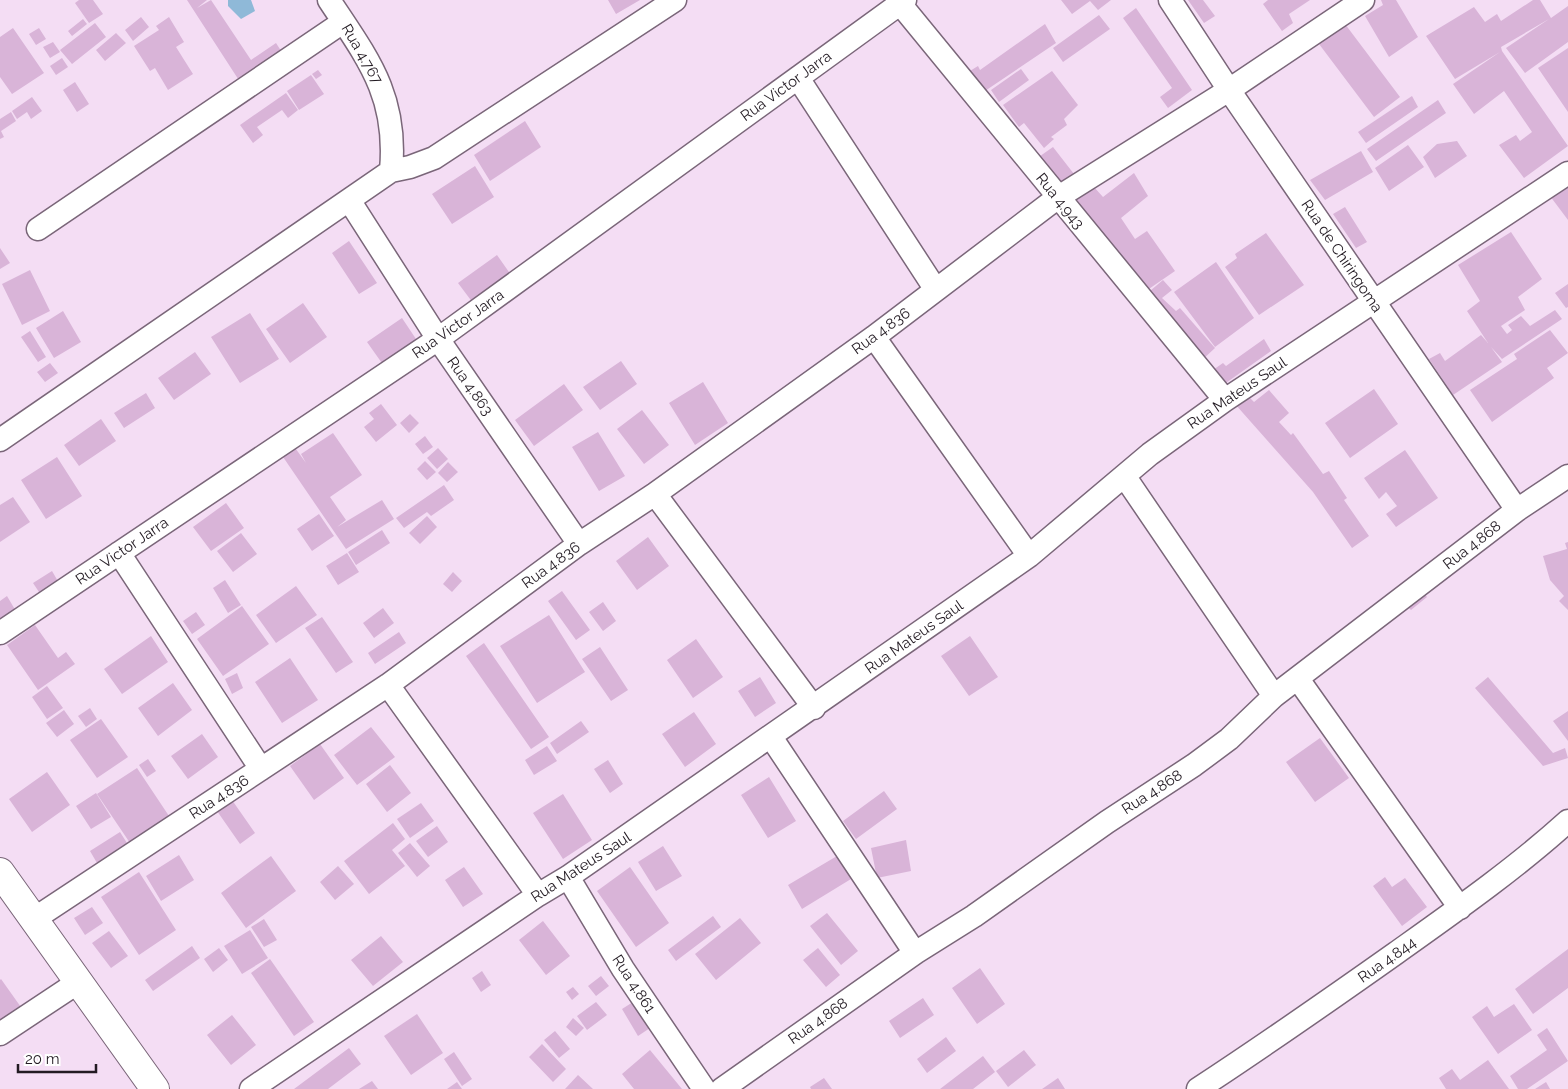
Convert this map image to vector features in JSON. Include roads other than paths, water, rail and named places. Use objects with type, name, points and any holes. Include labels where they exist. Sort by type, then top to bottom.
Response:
[{"type":"street","name":"Rua 4.767","points":[[329,0],[368,61],[381,86],[390,116],[393,142],[391,171]]},
{"type":"street","points":[[0,440],[391,171],[410,167],[434,158],[675,0]]},
{"type":"street","name":"Rua de Chiringoma","points":[[1170,0],[1229,90],[1517,510]]},
{"type":"street","name":"Rua 4.836","points":[[34,919],[388,685],[579,544],[655,494],[874,337],[1057,198],[1229,90],[1363,0]]},
{"type":"street","name":"Rua Victor Jarra","points":[[0,633],[438,339],[901,1]]},
{"type":"street","name":"Rua 4.943","points":[[901,1],[1057,198],[1225,400]]},
{"type":"street","points":[[38,229],[343,22]]},
{"type":"street","points":[[798,78],[936,290]]},
{"type":"street","name":"Rua Mateus Saul","points":[[252,1089],[538,895],[568,878],[1029,556],[1150,454],[1225,400],[1568,173]]},
{"type":"street","name":"Rua 4.863","points":[[349,200],[438,339],[579,544]]},
{"type":"street","points":[[874,337],[1029,556]]},
{"type":"street","name":"Rua 4.868","points":[[722,1089],[916,952],[974,916],[1108,822],[1194,765],[1229,738],[1274,696],[1517,510],[1568,476]]},
{"type":"street","points":[[1125,477],[1274,696]]},
{"type":"street","points":[[655,494],[814,708]]},
{"type":"street","points":[[119,553],[261,769]]},
{"type":"street","points":[[1298,679],[1460,908]]},
{"type":"street","points":[[388,685],[538,895]]},
{"type":"street","points":[[771,737],[916,952]]},
{"type":"street","name":"Rua 4.844","points":[[1198,1089],[1275,1039],[1460,908],[1546,841],[1568,821]]},
{"type":"street","points":[[0,872],[155,1089]]},
{"type":"street","name":"Rua 4.861","points":[[568,878],[624,969],[704,1089]]},
{"type":"street","points":[[0,1034],[80,982]]},
{"type":"water","points":[[228,0],[251,0],[255,11],[241,19],[228,6]]}]
